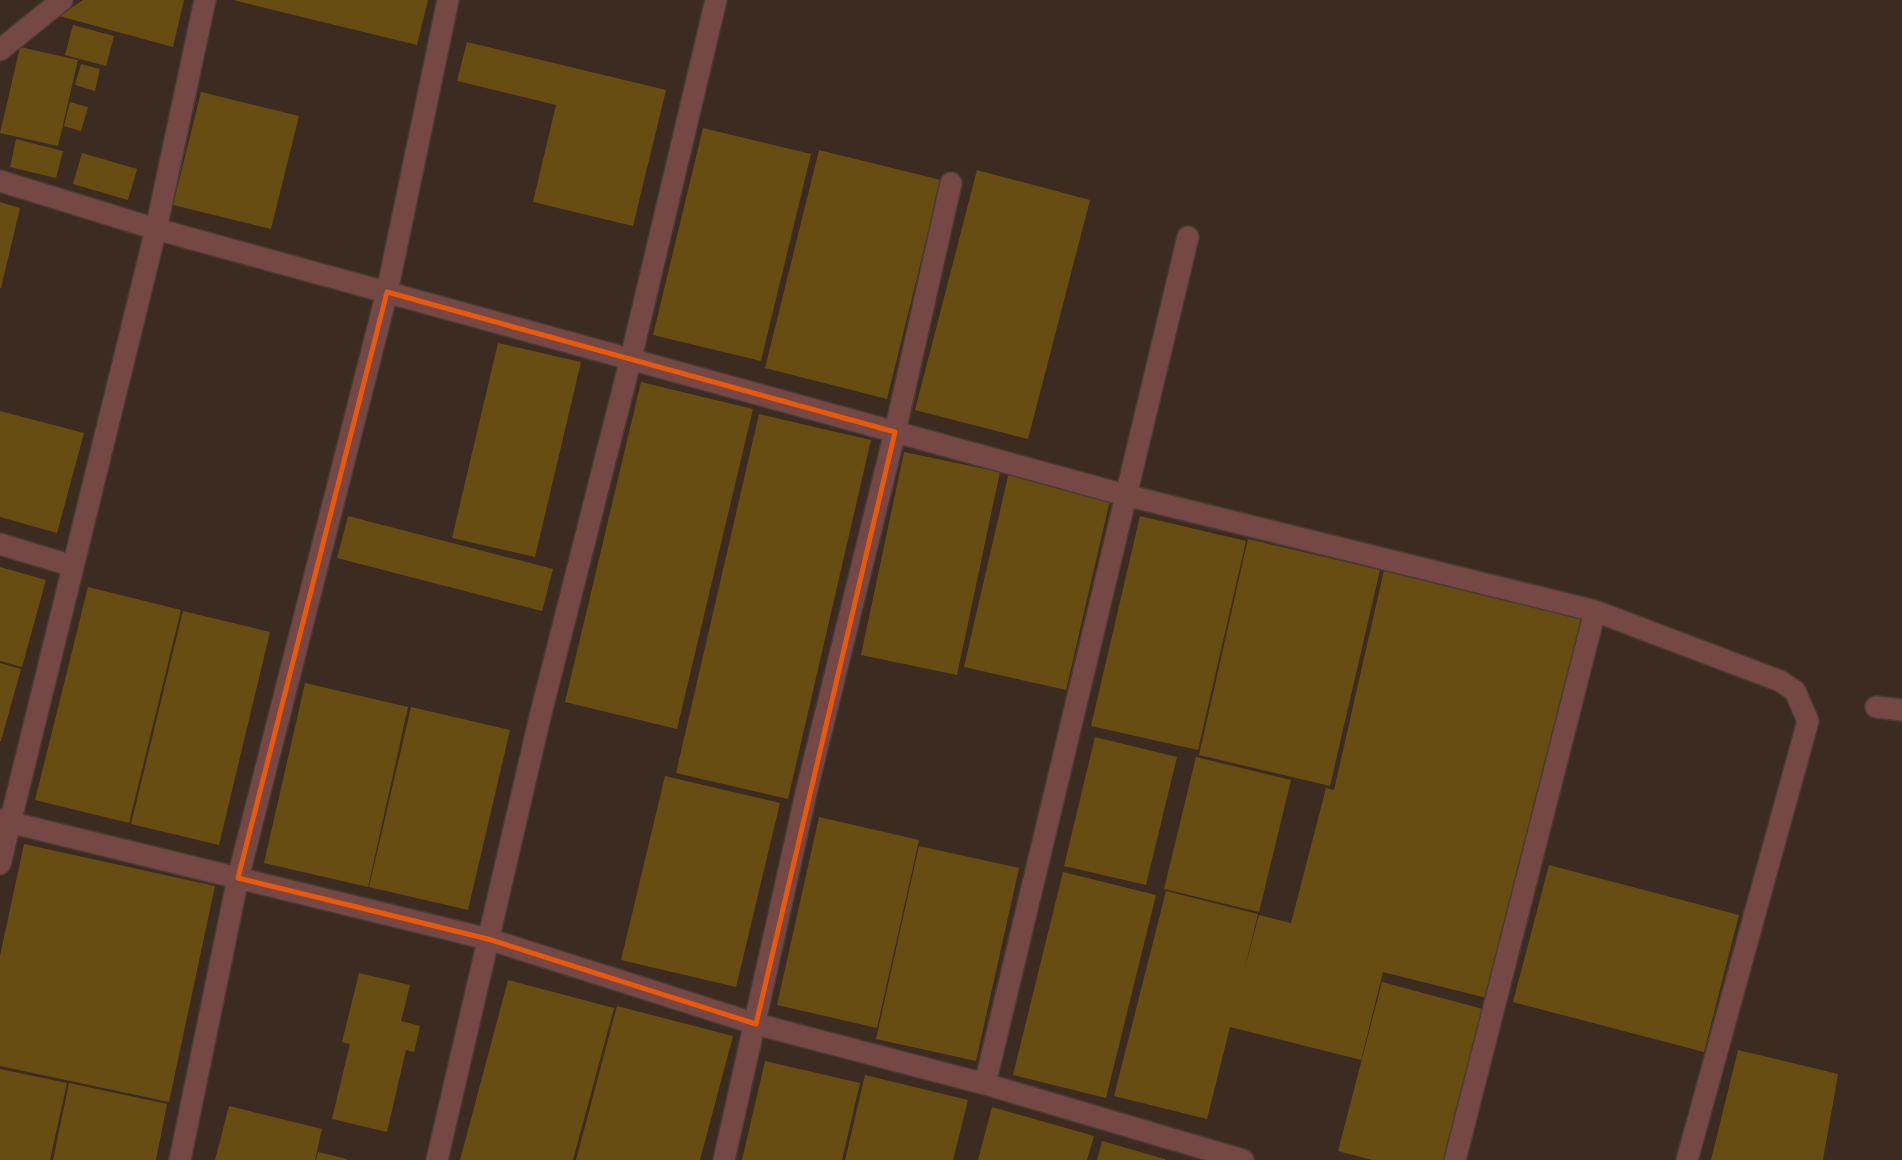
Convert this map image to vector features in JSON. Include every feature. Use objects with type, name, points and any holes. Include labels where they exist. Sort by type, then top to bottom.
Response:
[{"type":"street","points":[[0,50],[62,0]]},
{"type":"street","points":[[0,864],[5,822],[73,566],[156,229],[205,0]]},
{"type":"street","points":[[180,1160],[238,878],[387,292],[448,0]]},
{"type":"street","points":[[437,1160],[540,717],[631,358],[716,0]]},
{"type":"street","points":[[0,181],[156,229],[1125,495],[1595,611],[1780,681],[1795,691],[1808,721],[1687,1160]]},
{"type":"street","points":[[724,1160],[807,789],[895,432],[951,183]]},
{"type":"street","points":[[985,1084],[1188,237]]},
{"type":"street","points":[[0,544],[73,566]]},
{"type":"street","points":[[1455,1160],[1595,611]]},
{"type":"street","points":[[1876,707],[1902,710]]},
{"type":"street","points":[[5,822],[488,939],[755,1024],[985,1084],[1243,1160]]},
{"type":"highlighted area","points":[[387,292],[895,432],[756,1024],[488,939],[238,878]]},
{"type":"shaded area","points":[[0,0],[1902,0],[1902,1160],[0,1160]]},
{"type":"building","points":[[83,0],[184,0],[173,47],[59,16]]},
{"type":"building","points":[[233,0],[428,0],[417,45]]},
{"type":"building","points":[[73,25],[114,36],[106,66],[65,55]]},
{"type":"building","points":[[467,42],[666,90],[633,226],[533,202],[556,105],[457,81]]},
{"type":"building","points":[[20,47],[78,60],[58,146],[0,133]]},
{"type":"building","points":[[81,64],[100,69],[95,91],[75,85]]},
{"type":"building","points":[[201,92],[299,116],[271,229],[173,205]]},
{"type":"building","points":[[70,102],[88,107],[81,131],[64,126]]},
{"type":"building","points":[[703,128],[811,154],[761,361],[653,335]]},
{"type":"building","points":[[16,139],[63,151],[56,178],[10,167]]},
{"type":"building","points":[[819,150],[941,180],[887,399],[765,368]]},
{"type":"building","points":[[82,153],[137,169],[128,200],[73,184]]},
{"type":"building","points":[[977,170],[1090,200],[1028,439],[915,410]]},
{"type":"building","points":[[0,202],[20,208],[1,288],[0,288]]},
{"type":"building","points":[[498,343],[581,362],[535,557],[452,538]]},
{"type":"building","points":[[641,382],[753,409],[677,729],[565,702]]},
{"type":"building","points":[[0,411],[84,433],[57,533],[0,517]]},
{"type":"building","points":[[759,414],[871,440],[788,799],[676,773]]},
{"type":"building","points":[[904,452],[1000,472],[957,675],[861,655]]},
{"type":"building","points":[[1009,472],[1111,496],[1066,690],[964,667]]},
{"type":"building","points":[[348,516],[553,569],[542,611],[337,558]]},
{"type":"building","points":[[1140,516],[1246,541],[1198,750],[1091,726]]},
{"type":"building","points":[[1248,539],[1380,570],[1330,786],[1199,755]]},
{"type":"building","points":[[1385,566],[1584,618],[1487,998],[1383,972],[1361,1060],[1230,1027],[1207,1119],[1114,1096],[1166,891],[1258,914],[1244,971],[1259,915],[1291,923],[1326,788],[1334,790]]},
{"type":"building","points":[[0,567],[46,580],[22,667],[0,661]]},
{"type":"building","points":[[88,587],[181,610],[129,823],[35,800]]},
{"type":"building","points":[[183,611],[270,632],[219,845],[131,824]]},
{"type":"building","points":[[0,663],[21,669],[1,741],[0,741]]},
{"type":"building","points":[[305,683],[408,707],[368,887],[264,863]]},
{"type":"building","points":[[411,707],[510,730],[468,910],[369,887]]},
{"type":"building","points":[[1095,737],[1177,757],[1146,885],[1064,866]]},
{"type":"building","points":[[1196,757],[1291,780],[1259,912],[1164,889]]},
{"type":"building","points":[[665,776],[780,803],[736,987],[621,960]]},
{"type":"building","points":[[819,817],[919,840],[877,1028],[777,1005]]},
{"type":"building","points":[[24,844],[215,886],[169,1102],[0,1066],[0,956]]},
{"type":"building","points":[[919,846],[1019,868],[976,1061],[876,1039]]},
{"type":"building","points":[[1549,865],[1739,915],[1704,1052],[1513,1002]]},
{"type":"building","points":[[1063,872],[1156,895],[1106,1098],[1013,1075]]},
{"type":"building","points":[[359,973],[410,985],[401,1021],[420,1026],[414,1052],[406,1050],[387,1132],[332,1119],[350,1044],[342,1042]]},
{"type":"building","points":[[508,980],[614,1008],[573,1160],[460,1160]]},
{"type":"building","points":[[1382,982],[1483,1009],[1444,1160],[1372,1160],[1338,1151]]},
{"type":"building","points":[[617,1006],[733,1036],[700,1160],[576,1160]]},
{"type":"building","points":[[1738,1050],[1838,1074],[1823,1160],[1711,1160]]},
{"type":"building","points":[[765,1061],[860,1083],[842,1160],[742,1160]]},
{"type":"building","points":[[0,1069],[67,1083],[50,1160],[0,1160]]},
{"type":"building","points":[[865,1075],[968,1100],[953,1160],[845,1160]]},
{"type":"building","points":[[69,1083],[167,1104],[156,1160],[53,1160]]},
{"type":"building","points":[[229,1106],[322,1129],[315,1160],[215,1160]]},
{"type":"building","points":[[992,1107],[1094,1136],[1087,1160],[978,1160]]},
{"type":"building","points":[[1102,1141],[1165,1159],[1165,1160],[1097,1160]]},
{"type":"building","points":[[318,1152],[347,1159],[316,1160]]}]
